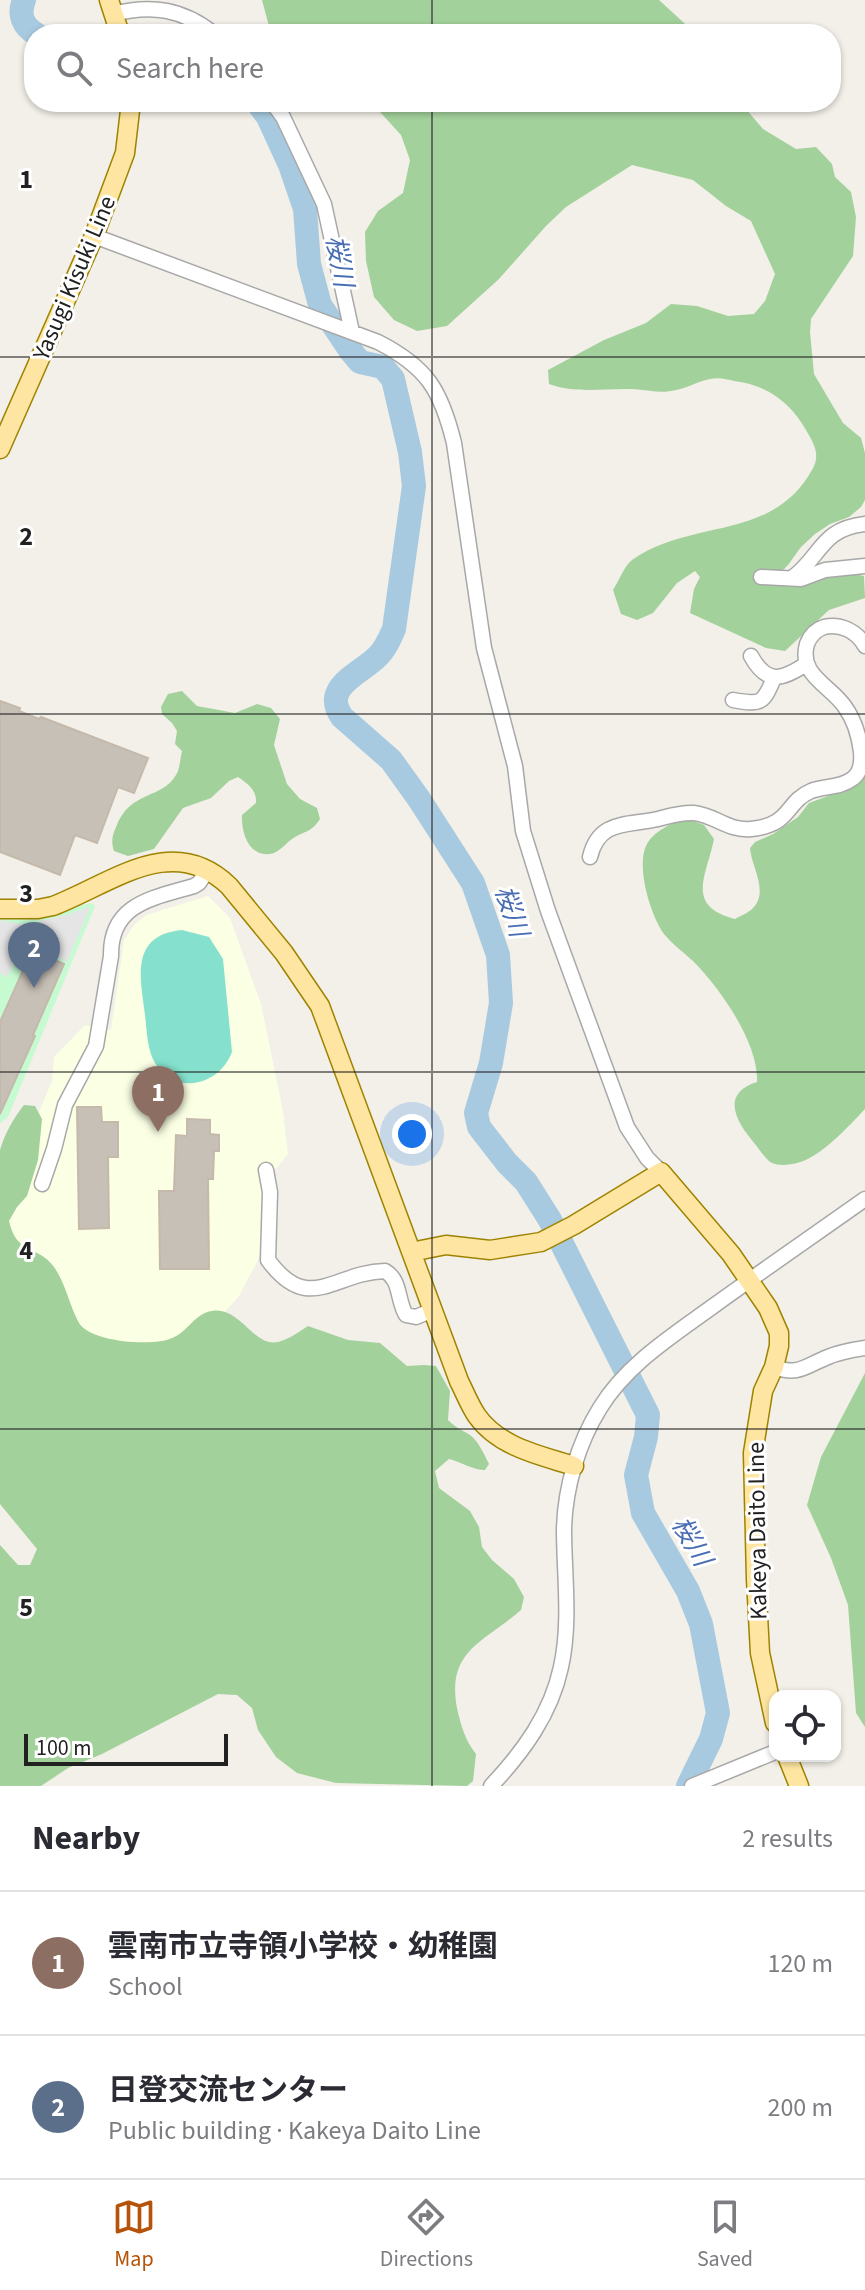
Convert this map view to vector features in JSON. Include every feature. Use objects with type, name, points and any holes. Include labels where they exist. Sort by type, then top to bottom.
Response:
[{"type":"main road","name":"Yasugi Kisuki Line","points":[[0,449],[94,236],[125,153],[130,112]]},
{"type":"main road","points":[[0,909],[53,906],[152,864],[184,862],[208,869],[229,886],[305,981],[320,1006],[459,1381],[476,1415],[505,1441],[574,1466]]},
{"type":"main road","points":[[411,1252],[446,1245],[490,1250],[541,1242],[661,1172]]},
{"type":"main road","name":"Kakeya Daito Line","points":[[661,1172],[723,1244],[777,1326],[779,1346],[763,1391],[753,1453],[760,1653],[769,1695]]},
{"type":"main road","points":[[789,1762],[799,1786]]},
{"type":"street","points":[[111,7],[183,14],[201,24]]},
{"type":"street","points":[[279,112],[324,204],[349,331]]},
{"type":"street","points":[[94,236],[378,342],[411,361],[433,387],[448,420],[466,518],[484,648],[515,766],[523,831],[548,911],[627,1127],[647,1158],[661,1172]]},
{"type":"street","points":[[791,579],[831,536],[848,527],[863,524]]},
{"type":"street","points":[[761,577],[801,579],[825,570],[865,566]]},
{"type":"street","points":[[590,857],[598,837],[615,826],[674,814],[696,813],[734,829],[762,827],[780,820],[812,790],[842,784],[854,778],[861,767],[855,723],[839,698],[813,677],[804,658],[812,634],[827,626],[846,629],[859,637],[865,646]]},
{"type":"street","points":[[751,656],[760,671],[774,678],[785,676],[806,664]]},
{"type":"street","points":[[733,700],[748,703],[762,701],[774,678]]},
{"type":"street","points":[[42,1184],[65,1105],[96,1046],[111,941],[116,928],[135,906],[194,886],[208,869]]},
{"type":"street","points":[[266,1170],[270,1192],[268,1260],[287,1281],[313,1290],[385,1271],[395,1280],[406,1315],[416,1317],[433,1310]]},
{"type":"street","points":[[491,1786],[535,1732],[555,1689],[566,1620],[564,1525],[574,1466],[599,1408],[618,1383],[678,1331],[865,1199]]},
{"type":"street","points":[[774,1367],[788,1372],[799,1371],[844,1352],[865,1348]]},
{"type":"street","points":[[698,1783],[769,1754]]},
{"type":"shaded area","points":[[208,896],[230,918],[261,1004],[283,1111],[288,1154],[266,1181],[267,1220],[259,1258],[239,1296],[182,1361],[61,1330],[0,1224],[16,1167],[52,1081],[54,1057],[85,1025],[111,1030],[124,940],[134,925],[146,915]]},
{"type":"shaded area","points":[[90,908],[67,962],[34,946],[40,921]]},
{"type":"shaded area","points":[[0,920],[24,925],[25,938],[7,978],[0,973]]},
{"type":"shaded area","points":[[182,930],[209,937],[223,959],[232,1052],[218,1072],[196,1083],[174,1080],[155,1063],[150,1052],[141,986],[142,960],[146,949],[165,934]]},
{"type":"green space","points":[[262,0],[659,0],[685,24],[268,24]]},
{"type":"green space","points":[[380,112],[749,112],[763,129],[796,149],[816,147],[832,164],[835,177],[851,192],[856,217],[853,256],[811,319],[814,374],[843,423],[861,438],[865,453],[865,500],[849,517],[815,534],[779,574],[807,584],[846,572],[864,576],[865,598],[829,610],[785,651],[766,648],[690,613],[694,589],[700,577],[695,571],[677,583],[653,613],[637,620],[621,614],[613,590],[632,560],[679,538],[753,519],[775,509],[795,493],[812,470],[816,459],[812,440],[785,403],[767,391],[746,383],[713,378],[660,392],[580,390],[549,384],[548,370],[604,340],[646,323],[671,304],[697,306],[728,316],[754,314],[765,301],[775,274],[751,221],[693,180],[632,165],[566,207],[499,279],[447,326],[417,331],[394,320],[374,297],[366,261],[365,232],[378,211],[403,193],[410,160],[401,135]]},
{"type":"green space","points":[[182,691],[197,706],[235,713],[257,704],[271,708],[280,719],[274,745],[287,784],[300,799],[317,808],[320,819],[314,826],[274,853],[259,853],[249,844],[243,830],[242,815],[256,803],[255,794],[238,777],[211,798],[183,808],[154,849],[128,856],[114,851],[113,836],[122,815],[137,801],[170,783],[177,773],[182,751],[175,744],[177,731],[162,714],[161,707],[168,694]]},
{"type":"green space","points":[[865,760],[865,1109],[815,1155],[794,1164],[775,1164],[748,1136],[735,1110],[738,1094],[757,1082],[752,1051],[737,1018],[716,988],[659,926],[646,892],[643,855],[649,841],[668,826],[685,818],[704,825],[714,839],[704,877],[704,897],[709,906],[735,919],[752,909],[759,895],[760,887],[750,848],[798,817],[809,803],[844,790]]},
{"type":"green space","points":[[91,903],[95,906],[8,1117],[0,1123],[0,914],[35,917]]},
{"type":"green space","points":[[24,1105],[35,1106],[42,1119],[38,1160],[27,1196],[9,1221],[17,1240],[54,1267],[79,1323],[85,1329],[122,1341],[163,1341],[178,1335],[206,1312],[222,1311],[263,1340],[281,1341],[308,1326],[348,1340],[380,1343],[407,1366],[436,1366],[450,1391],[448,1420],[473,1438],[489,1464],[485,1470],[480,1470],[449,1459],[435,1471],[439,1488],[470,1511],[479,1527],[482,1547],[514,1579],[524,1597],[521,1610],[471,1649],[457,1673],[457,1708],[464,1732],[476,1754],[473,1781],[467,1786],[336,1783],[297,1773],[276,1757],[258,1730],[252,1708],[237,1695],[218,1694],[102,1754],[68,1768],[41,1786],[0,1786],[0,1545],[18,1565],[30,1565],[37,1549],[0,1504],[0,1150],[10,1126]]},
{"type":"green space","points":[[865,1373],[865,1727],[856,1713],[848,1605],[807,1505],[821,1457]]},
{"type":"building","points":[[0,701],[39,719],[41,717],[148,758],[134,793],[118,787],[97,843],[75,835],[60,875],[0,852]]},
{"type":"building","points":[[32,950],[64,964],[0,1114],[0,1022]]},
{"type":"building","points":[[77,1107],[101,1107],[102,1122],[118,1122],[118,1157],[108,1157],[109,1228],[79,1229]]},
{"type":"building","points":[[187,1119],[210,1120],[210,1134],[219,1135],[219,1151],[214,1151],[213,1179],[208,1179],[209,1269],[160,1269],[159,1191],[174,1191],[176,1135],[187,1136]]},
{"type":"waterway","name":"桜川","points":[[24,0],[22,11],[26,24]]},
{"type":"waterway","name":"桜川","points":[[264,112],[290,165],[305,209],[309,264],[320,305],[360,362],[383,367],[393,379],[410,452],[414,486],[394,629],[380,654],[339,689],[337,707],[342,717],[391,760],[473,883],[498,955],[501,1003],[491,1063],[476,1113],[479,1127],[526,1182],[550,1220],[648,1415],[636,1475],[643,1513],[688,1591],[701,1624],[718,1713],[711,1739],[688,1786]]},
{"type":"place","name":"日登交流センター","points":[[34,988]]},
{"type":"place","name":"雲南市立寺領小学校・幼稚園","points":[[158,1132]]}]
